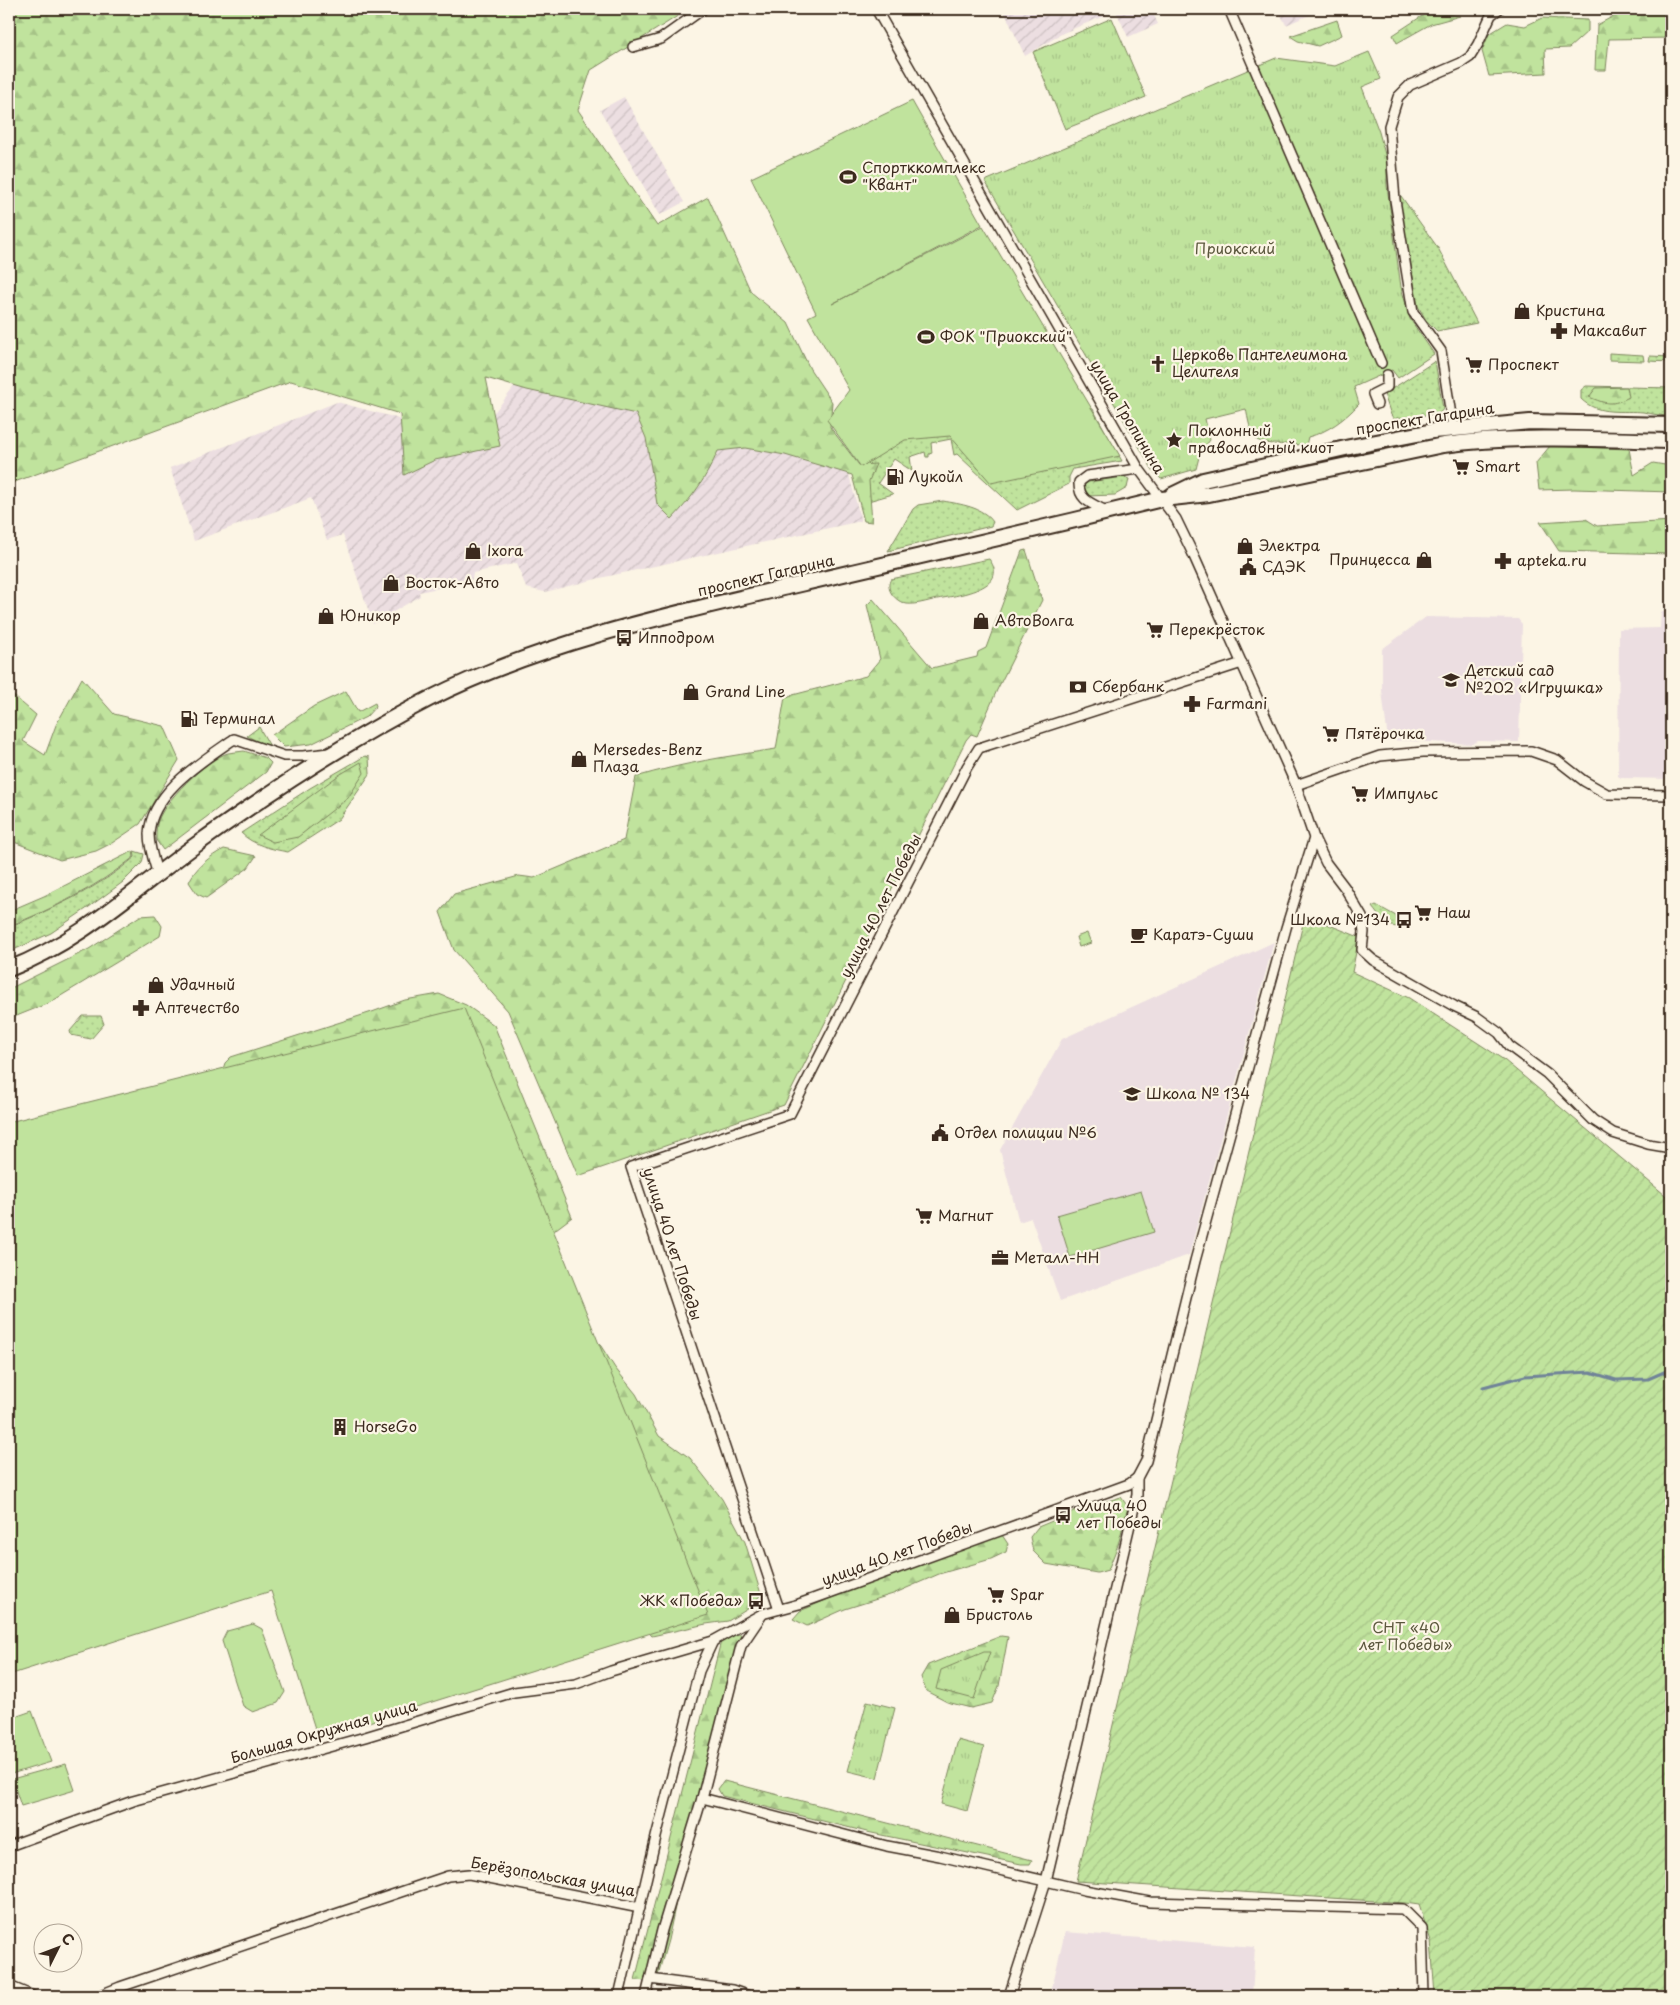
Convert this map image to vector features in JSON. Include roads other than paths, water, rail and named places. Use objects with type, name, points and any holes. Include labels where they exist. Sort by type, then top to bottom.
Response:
[{"type":"main road","name":"проспект Гагарина","points":[[1162,499],[1203,480],[1350,447],[1453,428],[1530,422],[1671,425]]},
{"type":"main road","name":"проспект Гагарина","points":[[9,969],[66,941],[101,919],[257,802],[334,752],[388,721],[443,693],[541,652],[722,602],[1162,499],[1209,494],[1443,445],[1482,440],[1531,438],[1671,441]]},
{"type":"street","points":[[633,47],[661,40],[704,9]]},
{"type":"street","name":"улица Тропинина","points":[[876,9],[1139,469],[1176,519],[1296,785],[1314,838],[1326,863],[1345,888],[1362,917],[1364,932],[1362,950],[1373,960],[1478,1017],[1499,1034],[1509,1046],[1547,1074],[1593,1120],[1613,1132],[1648,1144],[1671,1148]]},
{"type":"street","points":[[1229,9],[1384,369],[1386,387],[1373,394],[1377,404]]},
{"type":"street","points":[[1453,428],[1441,351],[1414,312],[1396,200],[1389,126],[1398,97],[1410,85],[1461,63],[1470,57],[1491,15],[1499,9]]},
{"type":"street","points":[[1108,512],[1083,498],[1078,492],[1079,482],[1087,476],[1139,469]]},
{"type":"street","name":"улица 40 лет Победы","points":[[1137,1478],[1128,1484],[799,1604],[779,1608],[631,1167],[790,1114],[967,767],[979,748],[1242,663]]},
{"type":"street","points":[[158,875],[150,850],[149,834],[151,821],[168,793],[194,766],[234,739],[284,756],[303,756],[334,752]]},
{"type":"street","points":[[1296,785],[1380,756],[1423,752],[1531,751],[1557,760],[1584,781],[1607,794],[1671,795]]},
{"type":"street","points":[[1009,1996],[1046,1881],[1136,1495],[1137,1478],[1146,1461],[1195,1261],[1286,928],[1314,838]]},
{"type":"street","name":"Большая Окружная улица","points":[[9,1846],[142,1799],[514,1692],[576,1684],[650,1658],[713,1641],[762,1614],[779,1608]]},
{"type":"street","points":[[646,1996],[662,1930],[702,1798],[741,1646],[762,1614]]},
{"type":"street","name":"Берёзопольская улица","points":[[98,1996],[448,1876],[469,1874],[640,1908],[656,1837],[699,1671],[713,1641]]},
{"type":"street","points":[[702,1798],[887,1846],[1150,1902],[1403,1909],[1422,1928],[1424,1996]]},
{"type":"street","points":[[619,1996],[640,1908]]},
{"type":"street","points":[[650,1979],[732,1990],[749,1996]]},
{"type":"street","points":[[9,1986],[33,1996]]},
{"type":"waterway","points":[[1483,1387],[1525,1376],[1590,1372],[1616,1380],[1648,1379],[1671,1369]]},
{"type":"place","name":"Спортккомплекс \"Квант\"","points":[[848,177]]},
{"type":"place","name":"Кристина","points":[[1522,311]]},
{"type":"place","name":"Максавит","points":[[1559,331]]},
{"type":"place","name":"ФОК \"Приокский\"","points":[[926,337]]},
{"type":"place","name":"Церковь Пантелеимона Целителя","points":[[1158,364]]},
{"type":"place","name":"Проспект","points":[[1474,365]]},
{"type":"place","name":"Поклонный православный киот","points":[[1174,440]]},
{"type":"place","name":"Smart","points":[[1461,467]]},
{"type":"place","name":"Лукойл","points":[[895,477]]},
{"type":"place","name":"Электра","points":[[1245,546]]},
{"type":"place","name":"Ixora","points":[[473,551]]},
{"type":"place","name":"Принцесса","points":[[1424,560]]},
{"type":"place","name":"apteka.ru","points":[[1503,561]]},
{"type":"place","name":"СДЭК","points":[[1248,567]]},
{"type":"place","name":"Восток-Авто","points":[[391,583]]},
{"type":"place","name":"Юникор","points":[[326,616]]},
{"type":"place","name":"АвтоВолга","points":[[981,621]]},
{"type":"place","name":"Перекрёсток","points":[[1155,630]]},
{"type":"place","name":"Ипподром","points":[[624,638]]},
{"type":"place","name":"Детский сад №202 «Игрушка»","points":[[1451,680]]},
{"type":"place","name":"Сбербанк","points":[[1078,687]]},
{"type":"place","name":"Grand Line","points":[[691,692]]},
{"type":"place","name":"Farmani","points":[[1192,704]]},
{"type":"place","name":"Терминал","points":[[189,719]]},
{"type":"place","name":"Пятёрочка","points":[[1331,734]]},
{"type":"place","name":"Mersedes-Benz Плаза","points":[[579,759]]},
{"type":"place","name":"Импульс","points":[[1360,794]]},
{"type":"place","name":"Наш","points":[[1423,913]]},
{"type":"place","name":"Школа №134","points":[[1404,920]]},
{"type":"place","name":"Каратэ-Суши","points":[[1139,935]]},
{"type":"place","name":"Удачный","points":[[156,985]]},
{"type":"place","name":"Аптечество","points":[[141,1008]]},
{"type":"place","name":"Школа № 134","points":[[1132,1094]]},
{"type":"place","name":"Отдел полиции №6","points":[[940,1133]]},
{"type":"place","name":"Магнит","points":[[924,1216]]},
{"type":"place","name":"Металл-НН","points":[[1000,1258]]},
{"type":"place","name":"HorseGo","points":[[340,1427]]},
{"type":"place","name":"Улица 40 лет Победы","points":[[1063,1515]]},
{"type":"place","name":"Spar","points":[[996,1595]]},
{"type":"place","name":"ЖК «Победа»","points":[[756,1601]]},
{"type":"place","name":"Бристоль","points":[[952,1615]]},
{"type":"park label","name":"Приокский","points":[[1235,249]]},
{"type":"park label","name":"СНТ «40 лет Победы»","points":[[1406,1636]]}]
